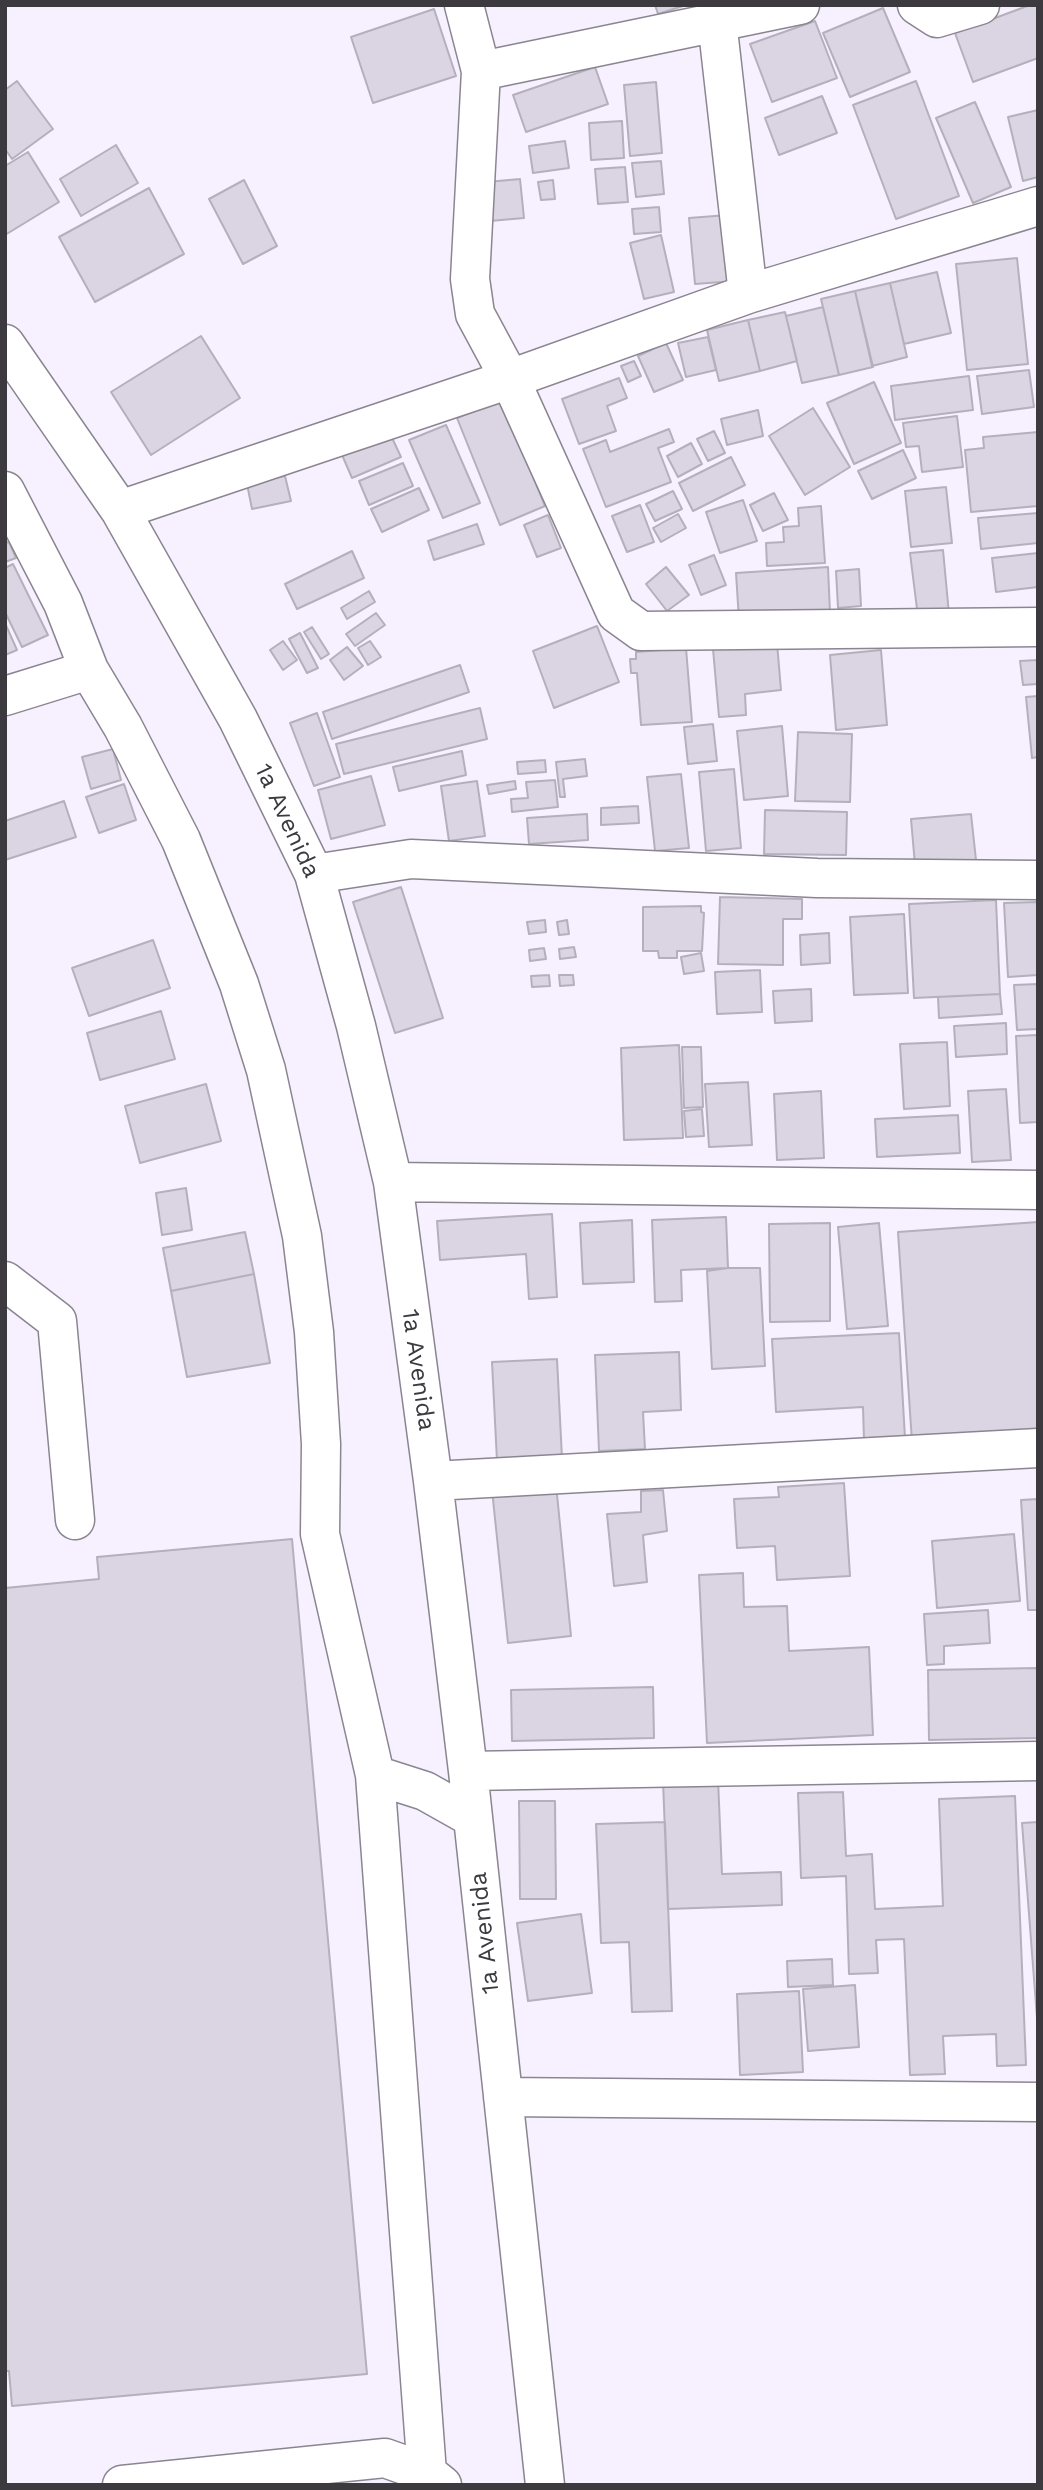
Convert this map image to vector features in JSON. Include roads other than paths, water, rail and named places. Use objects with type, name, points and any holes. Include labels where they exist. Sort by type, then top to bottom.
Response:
[{"type":"street","points":[[464,5],[481,71],[470,279],[475,314],[510,379],[616,613],[640,631],[1038,627]]},
{"type":"street","points":[[481,71],[800,5]]},
{"type":"street","points":[[917,5],[937,18],[980,5]]},
{"type":"street","points":[[717,21],[748,294]]},
{"type":"street","points":[[120,510],[510,379],[748,294],[1037,213]]},
{"type":"street","name":"1a Avenida","points":[[5,344],[120,510],[238,719],[314,874],[356,1026],[393,1182],[433,1481],[468,1771],[545,2485]]},
{"type":"street","points":[[5,491],[63,603],[89,670],[123,727],[181,840],[239,984],[266,1070],[302,1236],[314,1332],[321,1444],[320,1534],[374,1775],[435,2479],[385,2458],[121,2485]]},
{"type":"street","points":[[5,696],[89,670]]},
{"type":"street","points":[[314,874],[411,859],[817,878],[1038,880]]},
{"type":"street","points":[[393,1182],[1038,1190]]},
{"type":"street","points":[[5,1281],[57,1321],[75,1520]]},
{"type":"street","points":[[433,1481],[1038,1447]]},
{"type":"street","points":[[468,1771],[1038,1761]]},
{"type":"street","points":[[374,1775],[425,1791],[473,1818]]},
{"type":"street","points":[[503,2097],[1038,2102]]}]
